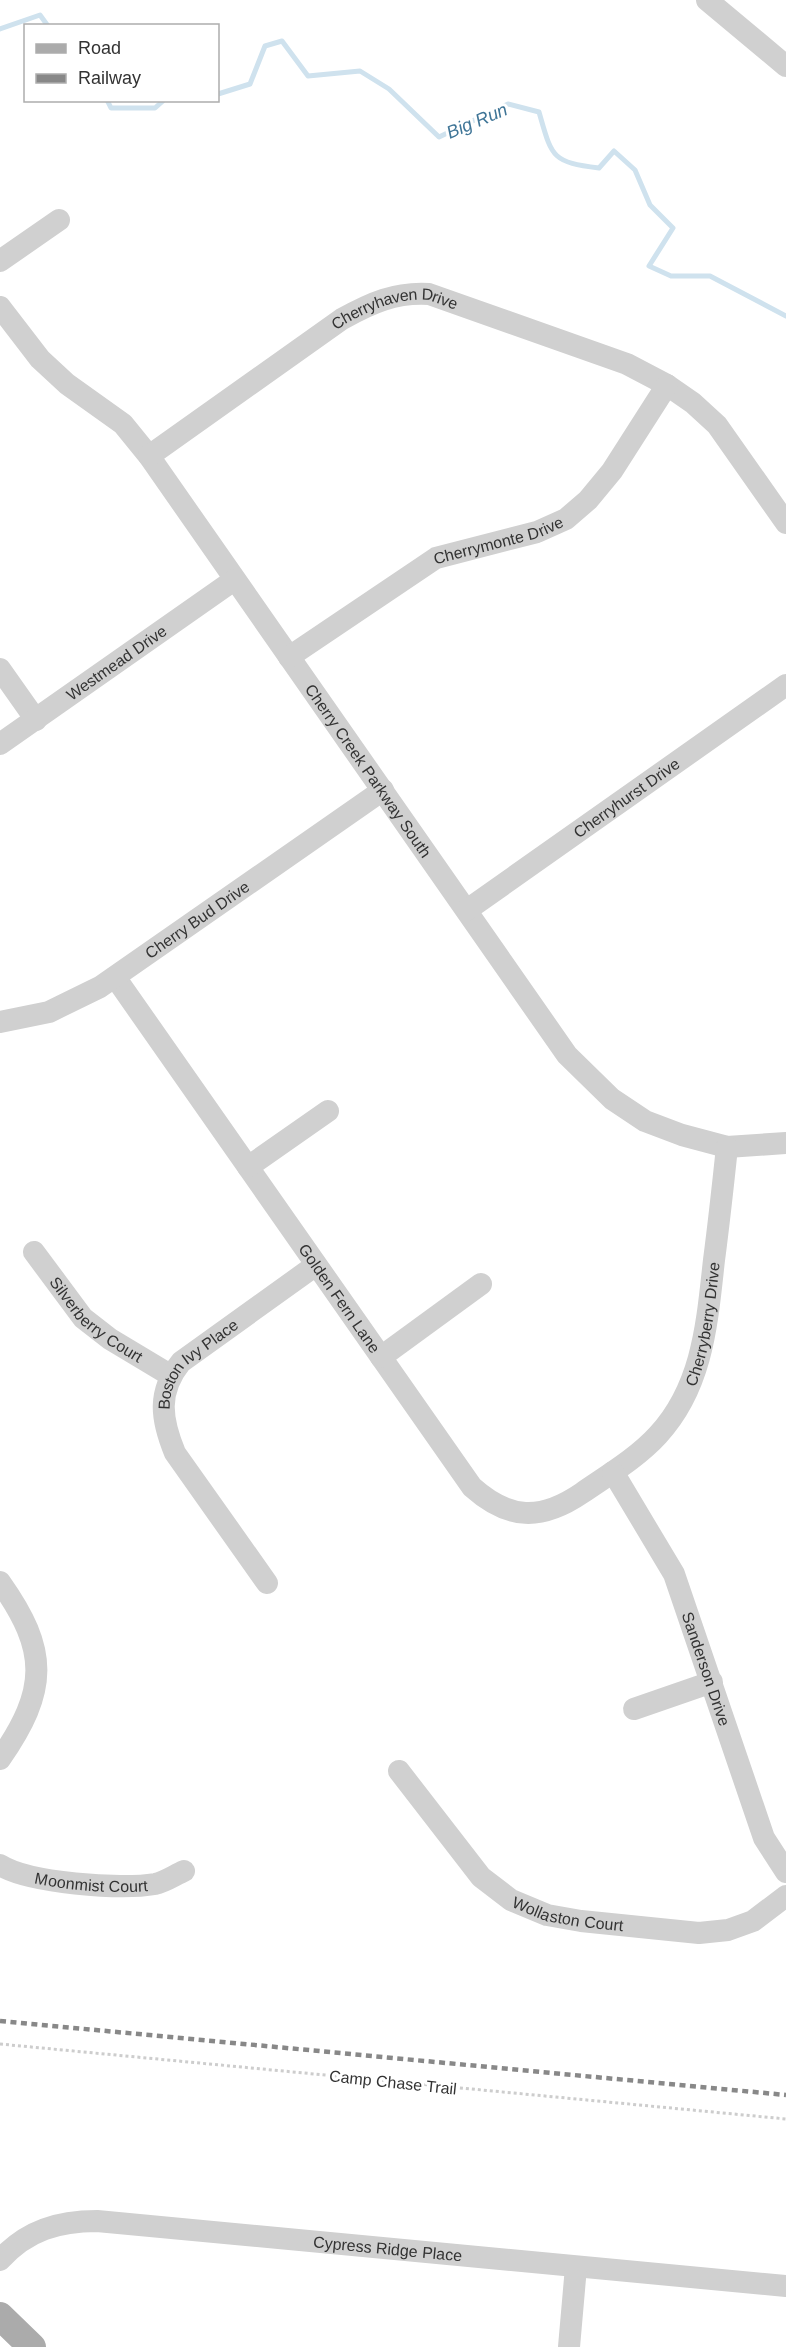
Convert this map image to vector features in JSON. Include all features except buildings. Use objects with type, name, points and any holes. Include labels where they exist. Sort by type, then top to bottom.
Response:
[{"type":"main road","points":[[0,2316],[32,2347]]},
{"type":"street","points":[[707,0],[786,66]]},
{"type":"street","points":[[0,261],[59,220]]},
{"type":"street","name":"Cherryhaven Drive","points":[[150,456],[342,319],[375,301],[404,294],[429,294],[456,302],[627,364],[667,385]]},
{"type":"street","name":"Cherry Creek Parkway South","points":[[0,307],[40,359],[67,384],[123,424],[150,456],[234,580],[567,1055],[612,1099],[645,1121],[682,1135],[727,1147],[786,1143]]},
{"type":"street","points":[[667,385],[693,403],[717,425],[786,523]]},
{"type":"street","name":"Cherrymonte Drive","points":[[289,657],[436,558],[537,532],[566,519],[588,500],[612,471],[667,385]]},
{"type":"street","name":"Westmead Drive","points":[[0,744],[234,580]]},
{"type":"street","points":[[0,669],[36,720]]},
{"type":"street","name":"Cherryhurst Drive","points":[[467,910],[786,685]]},
{"type":"street","name":"Cherry Bud Drive","points":[[0,1022],[49,1012],[115,978],[382,790]]},
{"type":"street","name":"Golden Fern Lane","points":[[115,978],[472,1487],[491,1504],[515,1513],[537,1512],[559,1506],[613,1472]]},
{"type":"street","points":[[248,1167],[328,1111]]},
{"type":"street","name":"Cherryberry Drive","points":[[613,1472],[659,1434],[691,1385],[701,1357],[727,1147]]},
{"type":"street","name":"Silverberry Court","points":[[34,1252],[83,1318],[110,1339],[170,1375]]},
{"type":"street","name":"Boston Ivy Place","points":[[267,1584],[175,1453],[166,1431],[165,1388],[170,1375],[181,1362],[316,1265]]},
{"type":"street","points":[[381,1357],[481,1284]]},
{"type":"street","name":"Sanderson Drive","points":[[613,1472],[674,1574],[764,1838],[786,1872]]},
{"type":"street","points":[[0,1582],[27,1625],[34,1644],[37,1669],[30,1710],[0,1759]]},
{"type":"street","points":[[634,1709],[712,1682]]},
{"type":"street","name":"Wollaston Court","points":[[399,1771],[481,1877],[511,1900],[547,1915],[580,1922],[699,1933],[728,1930],[753,1921],[786,1896]]},
{"type":"street","name":"Moonmist Court","points":[[0,1865],[38,1879],[128,1887],[157,1884],[184,1871]]},
{"type":"street","name":"Cypress Ridge Place","points":[[0,2260],[24,2240],[47,2228],[69,2221],[98,2221],[786,2286]]},
{"type":"street","points":[[569,2347],[576,2267]]},
{"type":"path","name":"Camp Chase Trail","points":[[0,2044],[786,2119]]},
{"type":"waterway","name":"Big Run","points":[[0,29],[40,15],[47,24]]},
{"type":"waterway","name":"Big Run","points":[[219,94],[250,84],[265,46],[282,41],[308,76],[360,71],[389,89],[439,137],[508,104],[539,112],[551,148],[562,160],[599,168],[614,151],[635,170],[650,205],[673,228],[649,266],[671,276],[710,276],[786,316]]},
{"type":"waterway","name":"Big Run","points":[[108,102],[111,108],[155,108],[162,102]]},
{"type":"railway","points":[[0,2021],[786,2095]]}]
